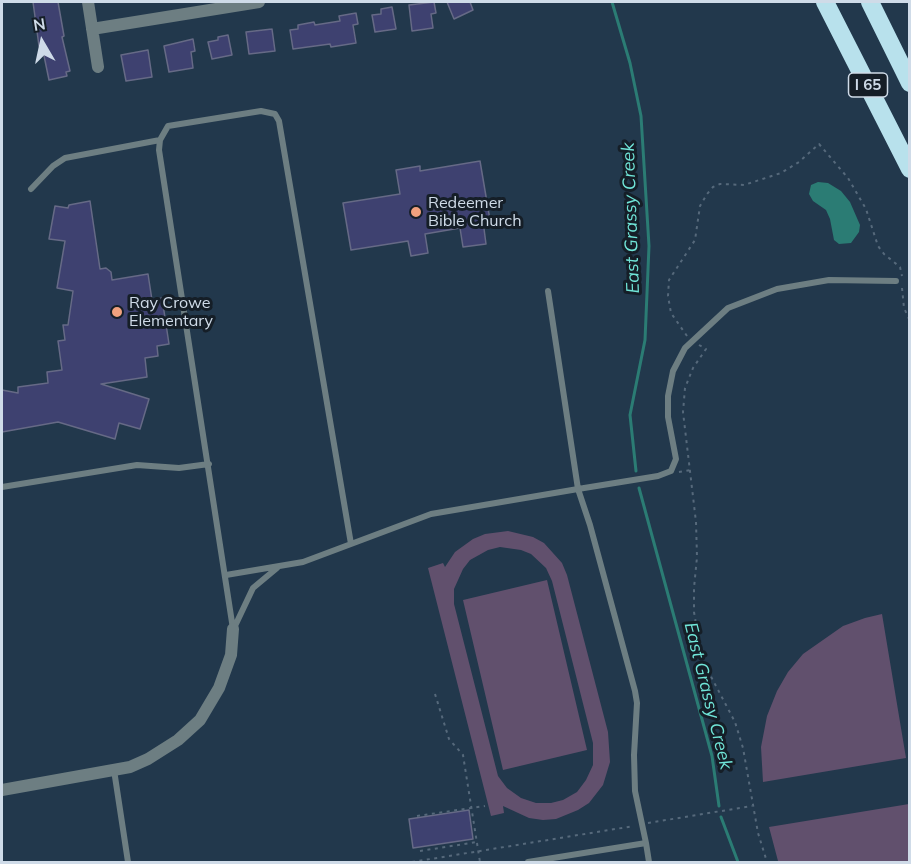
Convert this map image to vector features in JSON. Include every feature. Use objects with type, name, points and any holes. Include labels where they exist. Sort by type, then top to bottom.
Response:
[{"type":"highway","name":"I 65","points":[[825,2],[909,169]]},
{"type":"highway","name":"I 65","points":[[870,2],[909,83]]},
{"type":"street","points":[[88,2],[98,67]]},
{"type":"street","points":[[92,28],[259,2]]},
{"type":"street","points":[[2,790],[130,767],[148,759],[178,740],[200,720],[226,672],[231,655],[233,629]]},
{"type":"lane","points":[[233,629],[161,161],[160,140],[168,126],[261,111],[275,114],[279,121],[351,544]]},
{"type":"lane","points":[[31,189],[53,166],[65,158],[160,140]]},
{"type":"lane","points":[[226,575],[303,562],[431,513],[658,476],[671,471],[676,459],[668,417],[668,396],[674,371],[685,348],[728,308],[777,289],[830,280],[896,281]]},
{"type":"lane","points":[[548,291],[578,489],[635,691],[637,703],[634,755],[635,791],[649,862]]},
{"type":"lane","points":[[2,487],[137,465],[179,468],[209,464]]},
{"type":"lane","points":[[233,629],[253,588],[278,567]]},
{"type":"lane","points":[[114,770],[128,862]]},
{"type":"lane","points":[[528,862],[646,843]]},
{"type":"path","points":[[767,862],[758,833],[743,748],[735,722],[707,669],[700,648],[694,612],[696,522],[683,412],[685,388],[693,368],[706,349],[685,334],[671,313],[668,296],[669,280],[695,240],[700,206],[713,187],[720,184],[744,185],[781,173],[799,162],[819,144],[848,178],[866,209],[878,246],[900,267],[902,297],[909,321]]},
{"type":"path","points":[[435,694],[449,739],[463,755],[480,862]]},
{"type":"path","points":[[417,816],[485,806]]},
{"type":"path","points":[[412,862],[753,806]]},
{"type":"path","points":[[420,851],[477,842]]},
{"type":"path","points":[[432,849],[434,859]]},
{"type":"shaded area","points":[[818,182],[828,183],[841,191],[850,202],[860,225],[859,232],[851,243],[839,244],[834,240],[826,210],[813,201],[809,194],[811,185]]},
{"type":"shaded area","points":[[508,531],[533,537],[544,543],[562,563],[608,732],[610,762],[603,785],[589,803],[556,819],[529,818],[503,806],[504,813],[491,816],[428,568],[443,563],[445,567],[455,552],[473,539],[485,534]],"holes":[[[500,547],[531,554],[546,568],[552,581],[593,743],[593,765],[586,780],[577,792],[563,800],[551,803],[536,803],[521,798],[507,788],[498,776],[454,604],[454,589],[470,560],[488,550]]]},
{"type":"shaded area","points":[[547,580],[587,750],[503,770],[463,600]]},
{"type":"shaded area","points":[[882,614],[906,758],[763,782],[761,747],[767,716],[788,672],[803,654],[843,626]]},
{"type":"shaded area","points":[[909,804],[909,862],[778,861],[769,827]]},
{"type":"building","points":[[33,2],[58,2],[64,36],[62,37],[70,71],[66,72],[67,76],[49,80],[42,46],[39,46]]},
{"type":"building","points":[[434,2],[436,13],[431,14],[433,28],[412,31],[409,5]]},
{"type":"building","points":[[447,2],[470,2],[473,10],[454,19]]},
{"type":"building","points":[[392,7],[396,29],[375,32],[372,15],[381,14],[381,9]]},
{"type":"building","points":[[356,13],[358,24],[353,25],[356,43],[293,49],[290,30],[298,29],[298,25],[340,21],[339,16]]},
{"type":"building","points":[[272,29],[275,51],[249,54],[246,32]]},
{"type":"building","points":[[228,35],[232,55],[212,59],[208,42]]},
{"type":"building","points":[[193,39],[195,51],[191,52],[193,68],[169,72],[164,46]]},
{"type":"building","points":[[148,50],[152,77],[126,81],[121,55]]},
{"type":"building","name":"Redeemer Bible Church","points":[[480,161],[490,220],[483,221],[486,244],[463,247],[460,228],[425,234],[428,253],[411,256],[408,241],[351,250],[343,203],[400,194],[396,170],[420,166],[420,171]]},
{"type":"building","name":"Ray Crowe Elementary","points":[[90,201],[100,269],[106,268],[111,272],[112,280],[148,274],[152,300],[162,298],[169,344],[157,346],[158,356],[145,358],[147,377],[101,384],[149,399],[140,429],[119,423],[115,439],[58,422],[2,432],[2,390],[18,393],[18,387],[48,383],[47,372],[62,370],[58,341],[65,340],[63,325],[68,325],[73,291],[57,288],[65,241],[49,239],[55,206],[68,208],[69,205]]},
{"type":"building","points":[[469,810],[473,839],[413,848],[409,819]]},
{"type":"waterway","name":"East Grassy Creek","points":[[612,2],[630,63],[641,116],[649,246],[645,340],[630,415],[636,471]]},
{"type":"waterway","name":"East Grassy Creek","points":[[639,488],[712,756],[719,806]]},
{"type":"waterway","name":"East Grassy Creek","points":[[721,817],[738,862]]},
{"type":"place","name":"Redeemer Bible Church","points":[[416,212]]},
{"type":"place","name":"Ray Crowe Elementary","points":[[117,312]]}]
